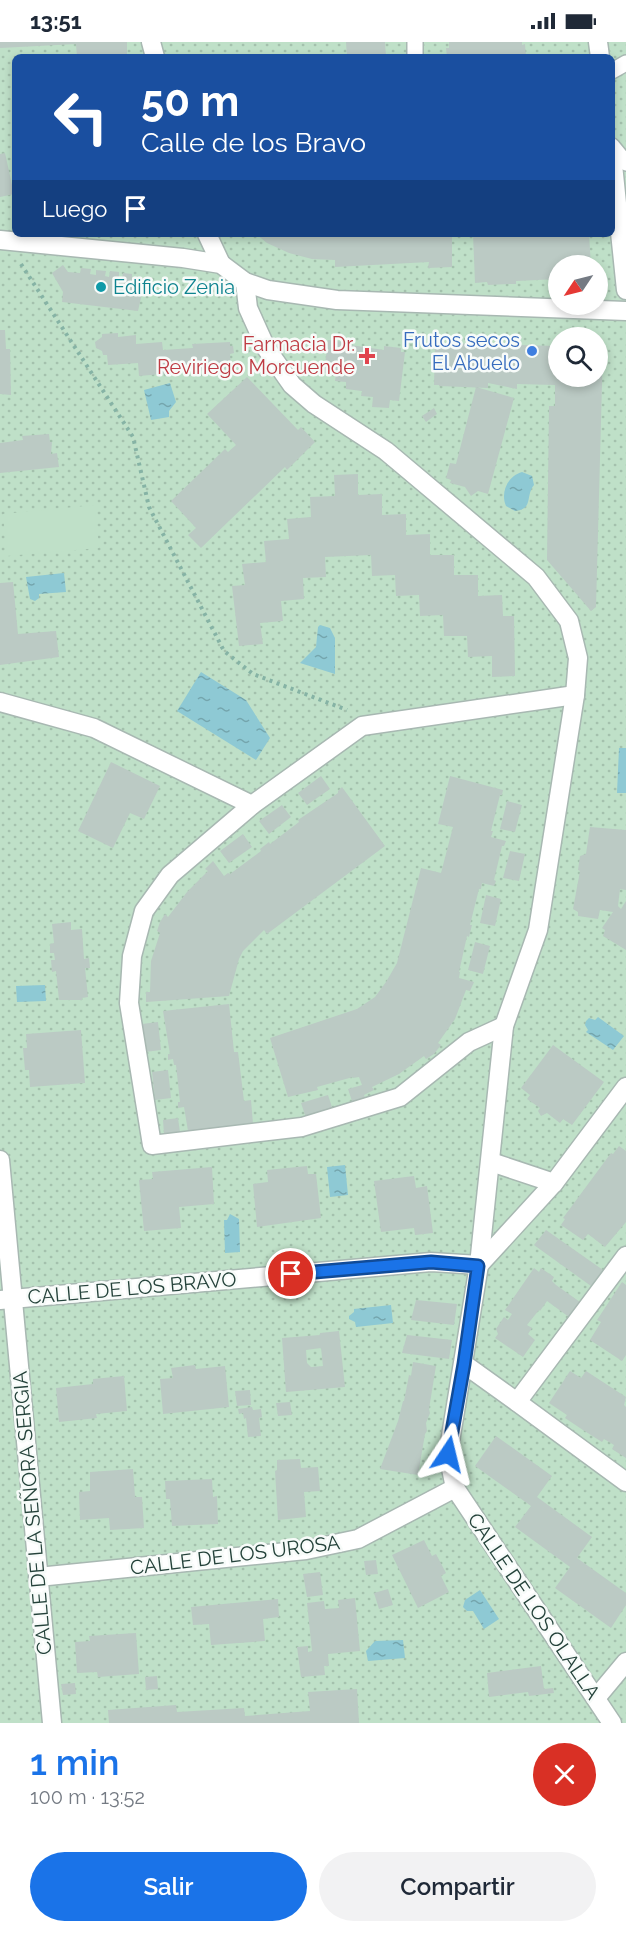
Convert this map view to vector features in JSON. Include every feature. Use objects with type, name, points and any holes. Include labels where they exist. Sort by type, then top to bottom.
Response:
[{"type":"street","points":[[615,184],[626,290]]},
{"type":"street","points":[[208,237],[221,264],[245,282],[268,291],[337,300],[626,311]]},
{"type":"street","points":[[2,239],[221,264]]},
{"type":"street","points":[[245,282],[248,308],[266,348],[292,385],[314,404],[386,452],[536,577],[569,621],[578,658],[575,695],[538,930],[504,1026],[478,1266],[448,1454],[455,1488]]},
{"type":"street","points":[[504,1026],[469,1042],[400,1097],[302,1127],[152,1145],[129,1004],[132,956],[144,911],[170,875],[252,805],[362,726],[575,695]]},
{"type":"street","points":[[0,702],[94,728],[252,805]]},
{"type":"street","points":[[478,1266],[554,1183],[626,1087]]},
{"type":"street","name":"CALLE DE LA SEÑORA SERGIA","points":[[0,1160],[6,1299],[38,1577],[52,1723]]},
{"type":"street","points":[[491,1162],[554,1183]]},
{"type":"street","points":[[517,1402],[626,1256]]},
{"type":"street","name":"CALLE DE LOS BRAVO","points":[[6,1299],[431,1262],[478,1266]]},
{"type":"street","points":[[464,1364],[626,1482]]},
{"type":"street","name":"CALLE DE LOS UROSA","points":[[38,1577],[306,1550],[358,1539],[455,1488]]},
{"type":"street","name":"CALLE DE LOS OLALLA","points":[[455,1488],[612,1723]]},
{"type":"street","points":[[596,1698],[626,1662]]},
{"type":"lane","points":[[615,150],[626,163]]},
{"type":"path","points":[[2,239],[133,437],[148,507],[224,651],[253,674],[354,712],[362,726]]},
{"type":"green space","points":[[0,42],[626,42],[626,1723],[0,1723]]},
{"type":"green space","points":[[95,505],[99,548],[7,556],[3,514]]},
{"type":"water","points":[[170,383],[176,402],[169,411],[169,417],[151,420],[144,390]]},
{"type":"water","points":[[522,472],[532,476],[534,485],[525,508],[515,511],[506,506],[504,495],[509,481]]},
{"type":"water","points":[[64,573],[66,592],[39,594],[39,598],[35,601],[30,599],[26,577]]},
{"type":"water","points":[[320,625],[330,628],[335,638],[335,674],[300,663],[316,647]]},
{"type":"water","points":[[201,672],[246,700],[270,738],[256,760],[177,711]]},
{"type":"water","points":[[619,748],[626,748],[626,793],[617,793]]},
{"type":"water","points":[[45,985],[46,1001],[17,1002],[16,986]]},
{"type":"water","points":[[598,1017],[624,1036],[613,1050],[586,1032],[588,1030],[585,1025],[586,1021],[589,1018],[595,1020]]},
{"type":"water","points":[[345,1165],[348,1195],[330,1197],[327,1167]]},
{"type":"water","points":[[230,1214],[239,1219],[240,1252],[225,1253],[224,1220],[227,1220]]},
{"type":"water","points":[[391,1305],[393,1323],[356,1327],[355,1322],[349,1319],[354,1309]]},
{"type":"water","points":[[480,1590],[499,1619],[484,1629],[473,1611],[467,1611],[463,1607],[465,1600]]},
{"type":"water","points":[[403,1640],[405,1658],[368,1661],[366,1651],[375,1641]]},
{"type":"building","points":[[0,42],[127,42],[127,54],[77,54],[76,44],[0,48]]},
{"type":"building","points":[[346,42],[385,42],[386,54],[347,54]]},
{"type":"building","points":[[449,42],[522,42],[522,45],[525,44],[526,54],[447,54],[446,48],[449,48]]},
{"type":"building","points":[[5,153],[12,194],[0,197],[0,154]]},
{"type":"building","points":[[260,237],[452,237],[452,267],[428,268],[429,262],[335,267],[335,260],[312,259],[289,253]]},
{"type":"building","points":[[473,237],[589,237],[590,255],[548,255],[548,279],[516,281],[516,284],[488,285],[487,282],[475,283]]},
{"type":"building","name":"Edificio Zenia","points":[[63,265],[68,272],[80,273],[81,268],[91,269],[90,274],[96,275],[96,270],[106,271],[105,276],[109,277],[110,271],[119,272],[119,278],[122,278],[123,273],[132,274],[132,279],[142,280],[141,289],[143,289],[138,311],[62,302],[63,292],[52,273]]},
{"type":"building","points":[[0,330],[5,330],[6,349],[10,349],[11,395],[0,394]]},
{"type":"building","points":[[118,333],[118,337],[136,335],[136,344],[162,342],[163,350],[193,348],[192,344],[230,342],[234,353],[230,354],[231,368],[139,376],[138,363],[108,365],[107,355],[103,355],[102,351],[96,348],[95,342],[102,337],[102,334]]},
{"type":"building","points":[[328,340],[384,350],[384,346],[401,348],[401,352],[405,352],[399,401],[390,400],[389,408],[372,407],[373,397],[361,396],[362,391],[346,389],[346,382],[335,381],[336,374],[324,373]]},
{"type":"building","points":[[435,343],[548,346],[548,385],[517,384],[517,389],[488,383],[488,388],[434,385]]},
{"type":"building","points":[[247,377],[298,430],[301,427],[315,442],[287,470],[285,467],[201,548],[188,535],[196,528],[171,501],[225,449],[228,452],[236,445],[207,414]]},
{"type":"building","points":[[476,387],[514,398],[488,494],[478,491],[471,496],[465,487],[450,483],[451,480],[446,478],[450,463],[456,464]]},
{"type":"building","points":[[555,387],[602,387],[596,607],[591,611],[547,560],[549,406],[555,406]]},
{"type":"building","points":[[434,408],[437,414],[426,422],[422,416]]},
{"type":"building","points":[[49,434],[50,442],[52,442],[51,454],[57,453],[59,467],[0,473],[0,443],[23,440],[22,436]]},
{"type":"building","points":[[358,474],[358,495],[382,494],[382,515],[406,514],[406,535],[430,534],[430,555],[454,555],[454,575],[478,575],[478,596],[502,595],[503,616],[514,616],[515,676],[492,677],[492,656],[468,657],[467,636],[444,636],[443,615],[420,616],[419,595],[396,596],[395,575],[372,576],[371,555],[325,557],[326,577],[303,578],[304,599],[281,601],[283,621],[260,623],[263,644],[239,646],[232,586],[245,585],[242,564],[266,562],[264,541],[289,539],[287,519],[311,517],[310,497],[335,496],[334,475]]},
{"type":"building","points":[[13,582],[18,634],[56,631],[59,657],[0,665],[0,583]]},
{"type":"building","points":[[111,762],[160,786],[144,819],[130,813],[113,848],[78,831]]},
{"type":"building","points":[[321,776],[330,789],[307,805],[298,793]]},
{"type":"building","points":[[450,776],[503,790],[491,837],[506,841],[502,846],[494,886],[482,883],[479,889],[459,972],[459,978],[474,982],[470,991],[466,990],[455,1019],[438,1043],[441,1045],[434,1054],[426,1059],[424,1056],[399,1074],[372,1087],[374,1090],[364,1095],[366,1100],[353,1104],[348,1089],[362,1085],[359,1077],[288,1097],[270,1038],[357,1009],[375,997],[386,982],[397,963],[421,868],[441,873],[453,827],[438,824]]},
{"type":"building","points":[[342,787],[385,846],[267,934],[264,930],[243,951],[229,996],[146,1002],[146,992],[150,992],[151,961],[160,933],[157,931],[160,922],[165,914],[168,917],[187,892],[208,871],[205,869],[213,861],[224,876],[230,874],[261,851],[260,849],[269,842],[270,844],[299,822],[298,820],[338,793]]},
{"type":"building","points":[[507,801],[522,805],[515,832],[500,829]]},
{"type":"building","points":[[282,805],[291,817],[269,834],[259,821]]},
{"type":"building","points":[[590,827],[626,830],[626,890],[620,889],[618,906],[621,909],[626,901],[626,950],[603,936],[605,930],[602,928],[613,912],[600,910],[598,919],[578,916],[578,912],[573,909],[580,871],[578,870],[580,856],[586,854]]},
{"type":"building","points":[[243,834],[252,847],[229,863],[220,851]]},
{"type":"building","points":[[510,851],[525,854],[519,881],[503,878]]},
{"type":"building","points":[[486,895],[501,899],[495,926],[480,923]]},
{"type":"building","points":[[71,922],[71,930],[82,929],[84,959],[89,958],[90,968],[85,968],[88,997],[82,1000],[59,1000],[56,971],[52,972],[51,960],[55,960],[54,953],[50,953],[50,944],[54,943],[52,924]]},
{"type":"building","points":[[475,942],[490,946],[483,974],[468,970]]},
{"type":"building","points":[[229,1004],[234,1052],[238,1052],[244,1101],[251,1100],[253,1124],[188,1131],[184,1107],[178,1108],[178,1102],[180,1102],[176,1065],[173,1059],[168,1060],[168,1054],[170,1054],[163,1011]]},
{"type":"building","points":[[158,1022],[161,1050],[145,1052],[142,1024]]},
{"type":"building","points":[[81,1030],[85,1083],[30,1087],[29,1070],[25,1070],[23,1048],[27,1048],[26,1034]]},
{"type":"building","points":[[553,1045],[604,1082],[572,1125],[563,1119],[560,1123],[547,1113],[541,1116],[538,1111],[540,1108],[527,1099],[530,1095],[521,1088]]},
{"type":"building","points":[[168,1070],[171,1098],[155,1100],[152,1072]]},
{"type":"building","points":[[328,1095],[333,1110],[306,1118],[301,1103]]},
{"type":"building","points":[[178,1118],[180,1132],[164,1134],[163,1120]]},
{"type":"building","points":[[619,1146],[626,1151],[626,1222],[605,1247],[588,1234],[583,1240],[561,1225],[565,1219],[563,1218],[611,1153],[613,1154]]},
{"type":"building","points":[[307,1166],[308,1174],[316,1174],[321,1218],[257,1227],[253,1184],[268,1182],[267,1170]]},
{"type":"building","points":[[212,1167],[214,1204],[179,1207],[181,1228],[144,1231],[139,1180],[153,1179],[152,1172]]},
{"type":"building","points":[[414,1176],[416,1188],[427,1186],[433,1233],[415,1235],[414,1228],[381,1232],[374,1181]]},
{"type":"building","points":[[546,1230],[603,1270],[591,1286],[534,1245]]},
{"type":"building","points":[[534,1268],[539,1272],[541,1268],[554,1277],[552,1281],[556,1285],[580,1302],[569,1317],[547,1301],[527,1325],[532,1328],[528,1334],[535,1340],[523,1357],[495,1338],[498,1334],[496,1329],[504,1317],[508,1320],[512,1314],[505,1310]]},
{"type":"building","points":[[622,1282],[626,1285],[626,1355],[622,1361],[590,1340],[601,1322],[597,1320]]},
{"type":"building","points":[[416,1300],[457,1304],[454,1325],[411,1320]]},
{"type":"building","points":[[339,1331],[345,1387],[286,1392],[282,1338],[320,1335],[320,1333]],"holes":[[[321,1348],[323,1366],[311,1367],[307,1363],[306,1350]]]},
{"type":"building","points":[[407,1335],[452,1340],[449,1359],[402,1353]]},
{"type":"building","points":[[413,1362],[436,1366],[418,1475],[380,1469],[398,1421]]},
{"type":"building","points":[[195,1365],[196,1369],[225,1366],[229,1407],[163,1414],[160,1379],[173,1378],[171,1368]]},
{"type":"building","points":[[570,1371],[581,1378],[586,1371],[626,1397],[624,1405],[626,1407],[626,1458],[612,1449],[614,1445],[604,1439],[602,1442],[583,1430],[549,1403]]},
{"type":"building","points":[[124,1376],[127,1411],[96,1414],[97,1418],[59,1422],[56,1388],[93,1384],[93,1379]]},
{"type":"building","points":[[250,1390],[251,1405],[237,1406],[235,1391]]},
{"type":"building","points":[[290,1402],[292,1415],[278,1416],[276,1403]]},
{"type":"building","points":[[252,1407],[253,1410],[261,1409],[262,1417],[259,1418],[261,1436],[248,1437],[246,1418],[244,1419],[243,1413],[239,1414],[238,1409]]},
{"type":"building","points":[[496,1436],[552,1476],[537,1497],[592,1537],[577,1558],[626,1593],[626,1605],[611,1628],[555,1588],[570,1567],[515,1527],[531,1506],[475,1466]]},
{"type":"building","points":[[300,1459],[301,1468],[318,1467],[320,1491],[304,1492],[306,1517],[278,1520],[275,1471],[277,1460]]},
{"type":"building","points":[[133,1469],[135,1497],[142,1497],[144,1528],[110,1530],[109,1518],[80,1520],[79,1492],[90,1491],[90,1472]]},
{"type":"building","points":[[212,1479],[213,1497],[217,1496],[218,1524],[172,1526],[170,1499],[166,1499],[165,1481]]},
{"type":"building","points":[[424,1540],[432,1556],[436,1554],[446,1573],[441,1576],[449,1592],[418,1608],[392,1555]]},
{"type":"building","points":[[376,1560],[378,1574],[366,1575],[364,1561]]},
{"type":"building","points":[[320,1572],[323,1595],[307,1597],[303,1574]]},
{"type":"building","points":[[388,1589],[393,1605],[379,1609],[374,1593]]},
{"type":"building","points":[[355,1598],[360,1651],[328,1654],[329,1666],[324,1666],[325,1675],[301,1677],[297,1647],[308,1646],[308,1652],[312,1651],[307,1603],[324,1601],[325,1609],[339,1608],[338,1600]]},
{"type":"building","points":[[278,1599],[279,1617],[263,1619],[265,1641],[211,1645],[209,1624],[193,1625],[191,1607]]},
{"type":"building","points":[[136,1633],[139,1674],[98,1677],[97,1672],[77,1673],[75,1642],[90,1641],[89,1636]]},
{"type":"building","points":[[541,1666],[544,1689],[553,1688],[554,1693],[529,1696],[528,1692],[489,1697],[487,1673]]},
{"type":"building","points":[[157,1676],[158,1689],[146,1690],[145,1677]]},
{"type":"building","points":[[75,1683],[76,1694],[63,1695],[61,1684]]},
{"type":"building","points":[[357,1689],[359,1723],[109,1723],[108,1710],[176,1705],[177,1712],[244,1708],[245,1716],[310,1711],[308,1692]]},
{"type":"place","name":"Edificio Zenia","points":[[101,287]]},
{"type":"place","name":"Frutos secos El Abuelo","points":[[532,351]]},
{"type":"place","name":"Farmacia Dr. Reviriego Morcuende","points":[[367,356]]},
{"type":"route","points":[[291,1274],[431,1262],[478,1266],[448,1454]]}]
